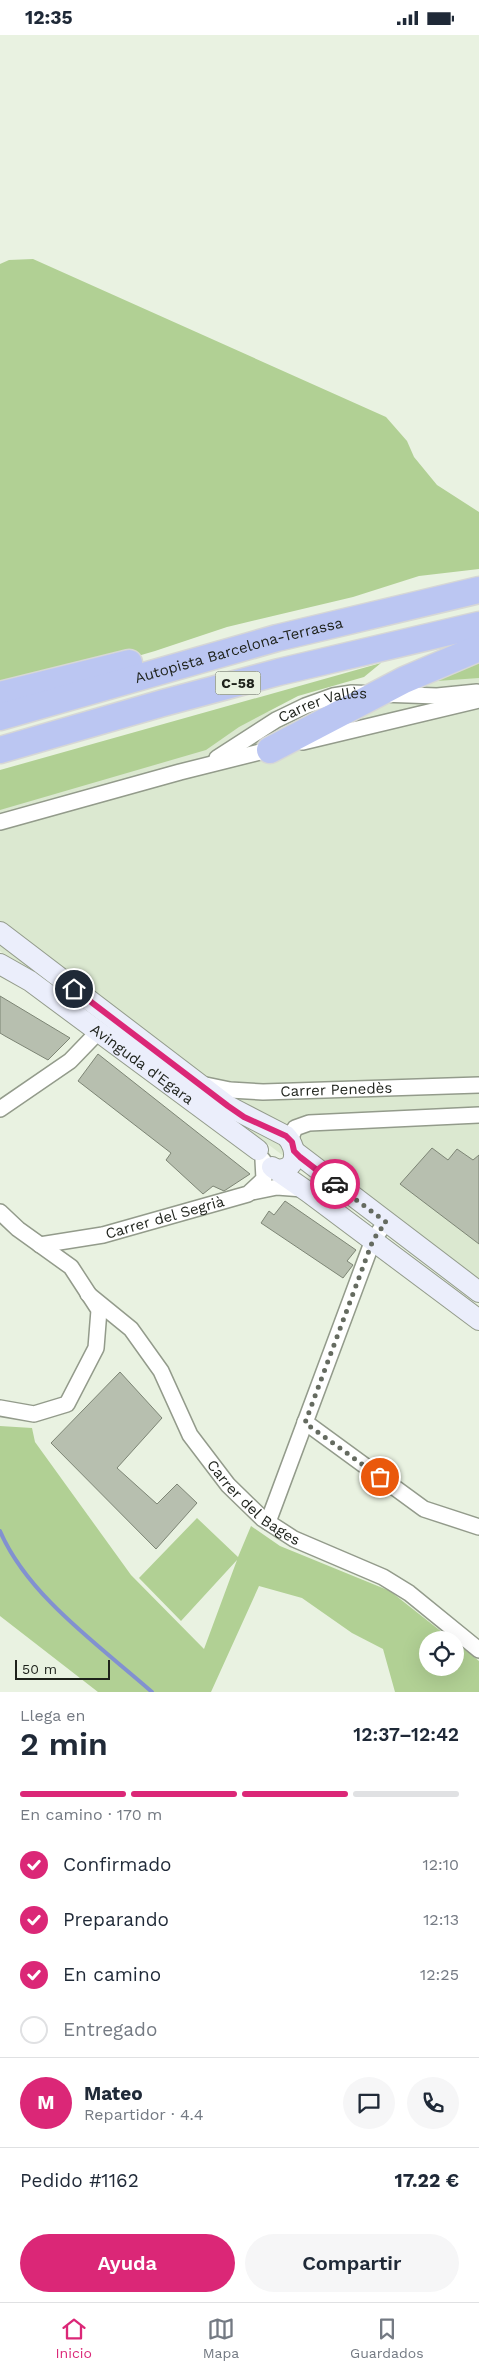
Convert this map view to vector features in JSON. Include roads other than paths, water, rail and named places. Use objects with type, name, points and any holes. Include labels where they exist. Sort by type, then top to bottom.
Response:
[{"type":"highway","name":"Autopista Barcelona-Terrassa","points":[[0,717],[278,638],[479,590]]},
{"type":"highway","name":"Autopista Barcelona-Terrassa","points":[[0,750],[278,672],[479,625]]},
{"type":"highway","points":[[0,695],[169,653],[278,638]]},
{"type":"highway","points":[[270,750],[423,671],[479,648]]},
{"type":"street","name":"Carrer Vallès","points":[[180,772],[223,755],[276,720],[305,706],[333,696],[352,693],[378,693],[437,696],[479,691]]},
{"type":"street","name":"Carrer Vallès","points":[[0,822],[180,772],[479,700]]},
{"type":"street","name":"Carrer Vallès","points":[[0,831],[14,819],[25,815]]},
{"type":"street","name":"Avinguda d'Egara","points":[[0,932],[244,1117],[279,1156],[304,1189],[479,1320]]},
{"type":"street","name":"Avinguda d'Egara","points":[[0,964],[30,981],[98,1032],[279,1156],[386,1222],[479,1292]]},
{"type":"street","points":[[0,1109],[70,1061],[98,1032]]},
{"type":"street","name":"Carrer Penedès","points":[[195,1081],[230,1090],[263,1092],[479,1085]]},
{"type":"street","name":"Carrer Penedès","points":[[279,1156],[295,1128],[309,1123],[479,1115]]},
{"type":"street","points":[[253,1192],[279,1156]]},
{"type":"street","name":"Carrer del Segrià","points":[[253,1192],[279,1156]]},
{"type":"street","name":"Carrer del Segrià","points":[[40,1245],[103,1235],[253,1192],[289,1186],[304,1189]]},
{"type":"street","name":"Carrer del Bages","points":[[0,1212],[40,1245],[71,1267],[99,1310],[96,1347],[67,1404],[34,1414],[0,1408]]},
{"type":"street","points":[[268,1522],[373,1240],[386,1222]]},
{"type":"street","name":"Carrer del Bages","points":[[88,1294],[131,1329],[161,1371],[190,1435],[228,1485],[268,1522],[294,1539],[383,1577],[409,1593],[479,1650]]},
{"type":"street","points":[[305,1423],[424,1509],[479,1527]]},
{"type":"waterway","points":[[0,1531],[12,1555],[47,1598],[88,1638],[152,1692]]}]
